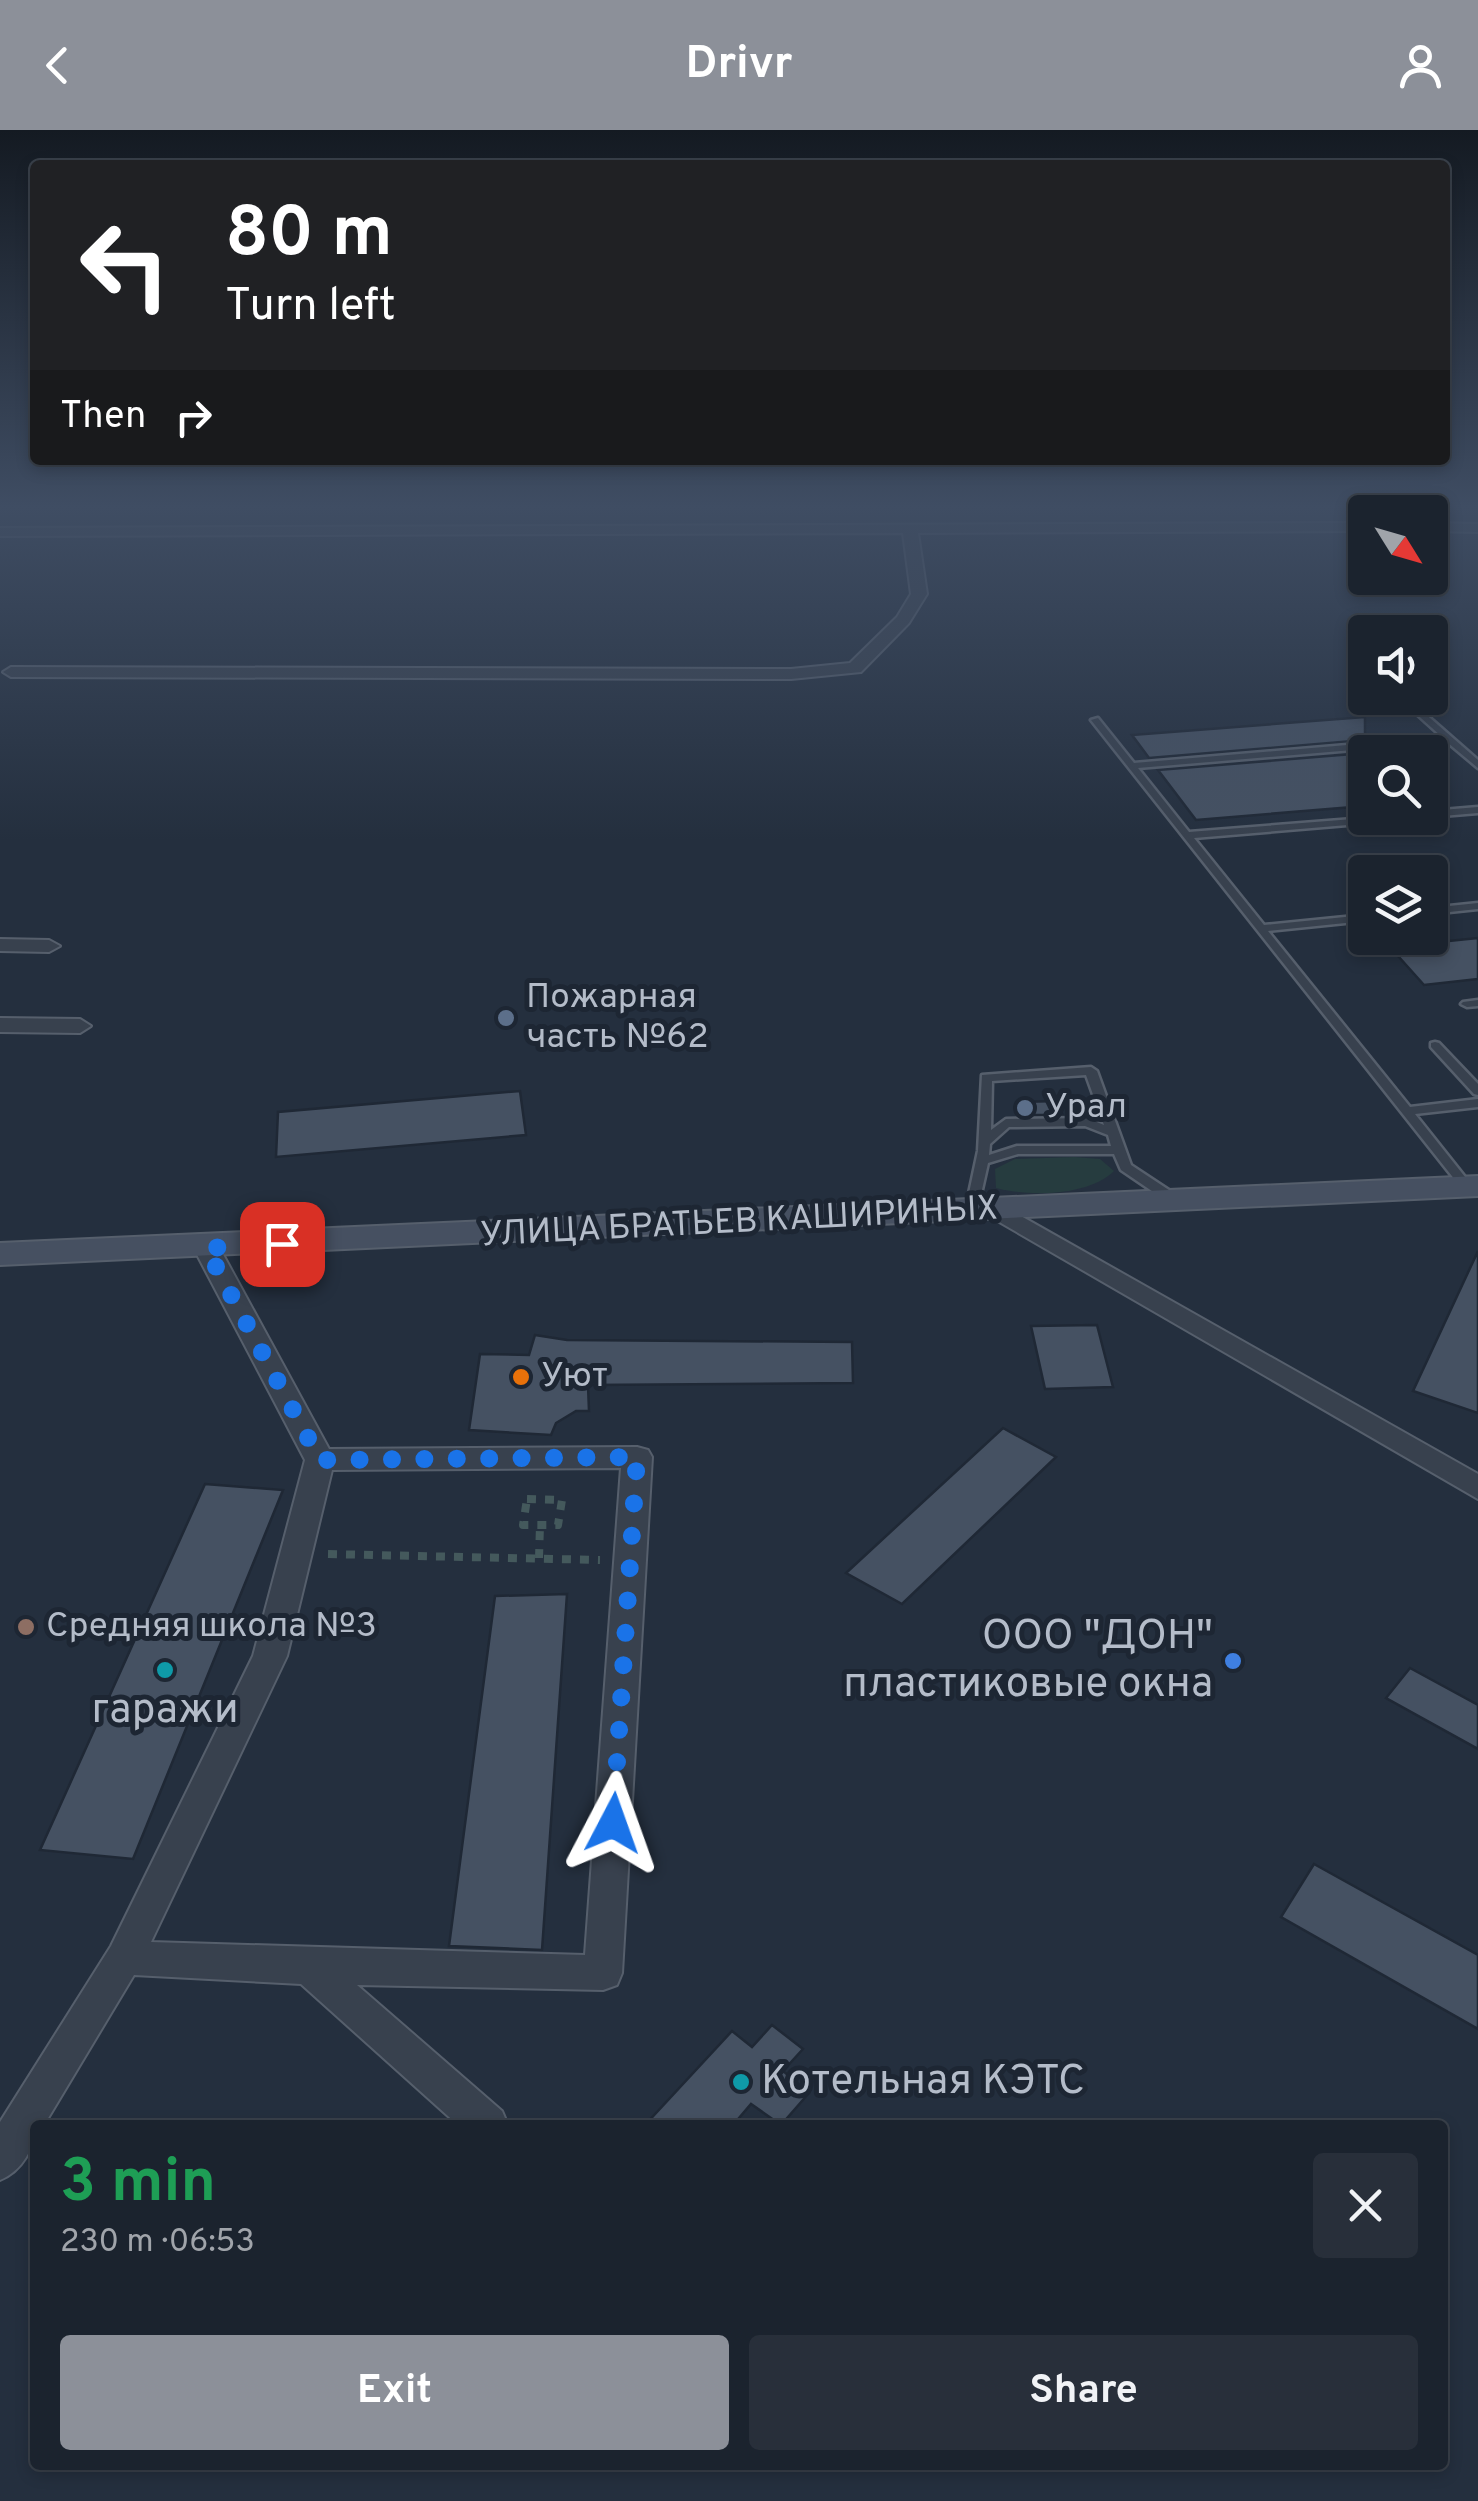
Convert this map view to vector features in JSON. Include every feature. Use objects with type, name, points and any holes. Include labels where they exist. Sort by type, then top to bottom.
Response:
[{"type":"main road","name":"УЛИЦА БРАТЬЕВ КАШИРИНЫХ","points":[[0,1254],[206,1248],[1473,1186]]},
{"type":"street","points":[[11,672],[791,674],[855,668],[904,620]]},
{"type":"street","points":[[0,945],[50,946]]},
{"type":"street","points":[[0,1025],[80,1026]]},
{"type":"street","points":[[985,1211],[1478,1488]]},
{"type":"street","points":[[0,2160],[124,1958],[270,1656],[320,1460],[206,1248]]},
{"type":"street","points":[[124,1958],[309,1967],[604,1973],[637,1457],[320,1460]]},
{"type":"street","points":[[309,1967],[482,2120]]},
{"type":"lane","points":[[1423,715],[1478,765]]},
{"type":"lane","points":[[1096,720],[1473,1186]]},
{"type":"lane","points":[[1134,766],[1449,739]]},
{"type":"lane","points":[[1448,812],[1478,810]]},
{"type":"lane","points":[[1190,836],[1348,822]]},
{"type":"lane","points":[[1448,909],[1478,906]]},
{"type":"lane","points":[[1264,928],[1348,920]]},
{"type":"lane","points":[[1435,1045],[1478,1092]]},
{"type":"lane","points":[[985,1211],[982,1161],[986,1078],[1004,1076],[1091,1072],[1126,1167],[1176,1201]]},
{"type":"lane","points":[[1409,1111],[1478,1103]]},
{"type":"lane","points":[[985,1142],[1006,1123],[1088,1122],[1113,1134]]},
{"type":"lane","points":[[982,1161],[1017,1150],[1119,1150]]},
{"type":"path","points":[[527,1499],[562,1500],[558,1524],[540,1525],[522,1525],[527,1499]]},
{"type":"path","points":[[539,1558],[540,1525]]},
{"type":"path","points":[[296,1553],[630,1560]]},
{"type":"green space","points":[[1015,1159],[1100,1159],[1114,1171],[1074,1190],[1025,1193],[996,1188],[995,1169]]},
{"type":"building","points":[[1365,717],[1365,735],[1348,735],[1348,741],[1149,758],[1132,735]]},
{"type":"building","points":[[1348,754],[1348,807],[1196,820],[1158,770]]},
{"type":"building","points":[[1478,938],[1478,979],[1424,985],[1397,955],[1448,955],[1448,941]]},
{"type":"building","points":[[520,1091],[526,1135],[276,1157],[278,1112]]},
{"type":"building","points":[[1058,1101],[1063,1115],[1022,1115],[1018,1102]]},
{"type":"building","points":[[1478,1251],[1478,1413],[1413,1391]]},
{"type":"building","points":[[1097,1325],[1113,1387],[1045,1389],[1031,1326]]},
{"type":"building","points":[[535,1335],[567,1340],[852,1342],[853,1383],[588,1385],[589,1411],[576,1411],[556,1423],[551,1435],[469,1430],[480,1354],[529,1355]]},
{"type":"building","points":[[1003,1428],[1056,1457],[902,1604],[846,1573]]},
{"type":"building","name":"гаражи","points":[[205,1484],[283,1490],[133,1859],[40,1850]]},
{"type":"building","points":[[567,1594],[542,1950],[449,1946],[495,1596]]},
{"type":"building","points":[[1410,1668],[1478,1705],[1478,1749],[1386,1698]]},
{"type":"building","points":[[1314,1864],[1478,1955],[1478,2029],[1281,1917]]},
{"type":"building","name":"Котельная КЭТС","points":[[772,2025],[803,2049],[783,2071],[809,2093],[785,2120],[774,2120],[751,2104],[737,2120],[650,2120],[732,2031],[752,2047]]},
{"type":"place","name":"Пожарная часть №62","points":[[506,1018]]},
{"type":"place","name":"Урал","points":[[1025,1108]]},
{"type":"place","name":"Уют","points":[[521,1377]]},
{"type":"place","name":"Средняя школа №3","points":[[26,1627]]},
{"type":"place","name":"ООО \"ДОН\" пластиковые окна","points":[[1233,1661]]},
{"type":"place","name":"гаражи","points":[[165,1670]]},
{"type":"place","name":"Котельная КЭТС","points":[[741,2082]]},
{"type":"route","points":[[282,1244],[206,1248],[320,1460],[637,1457],[613,1823]]}]
